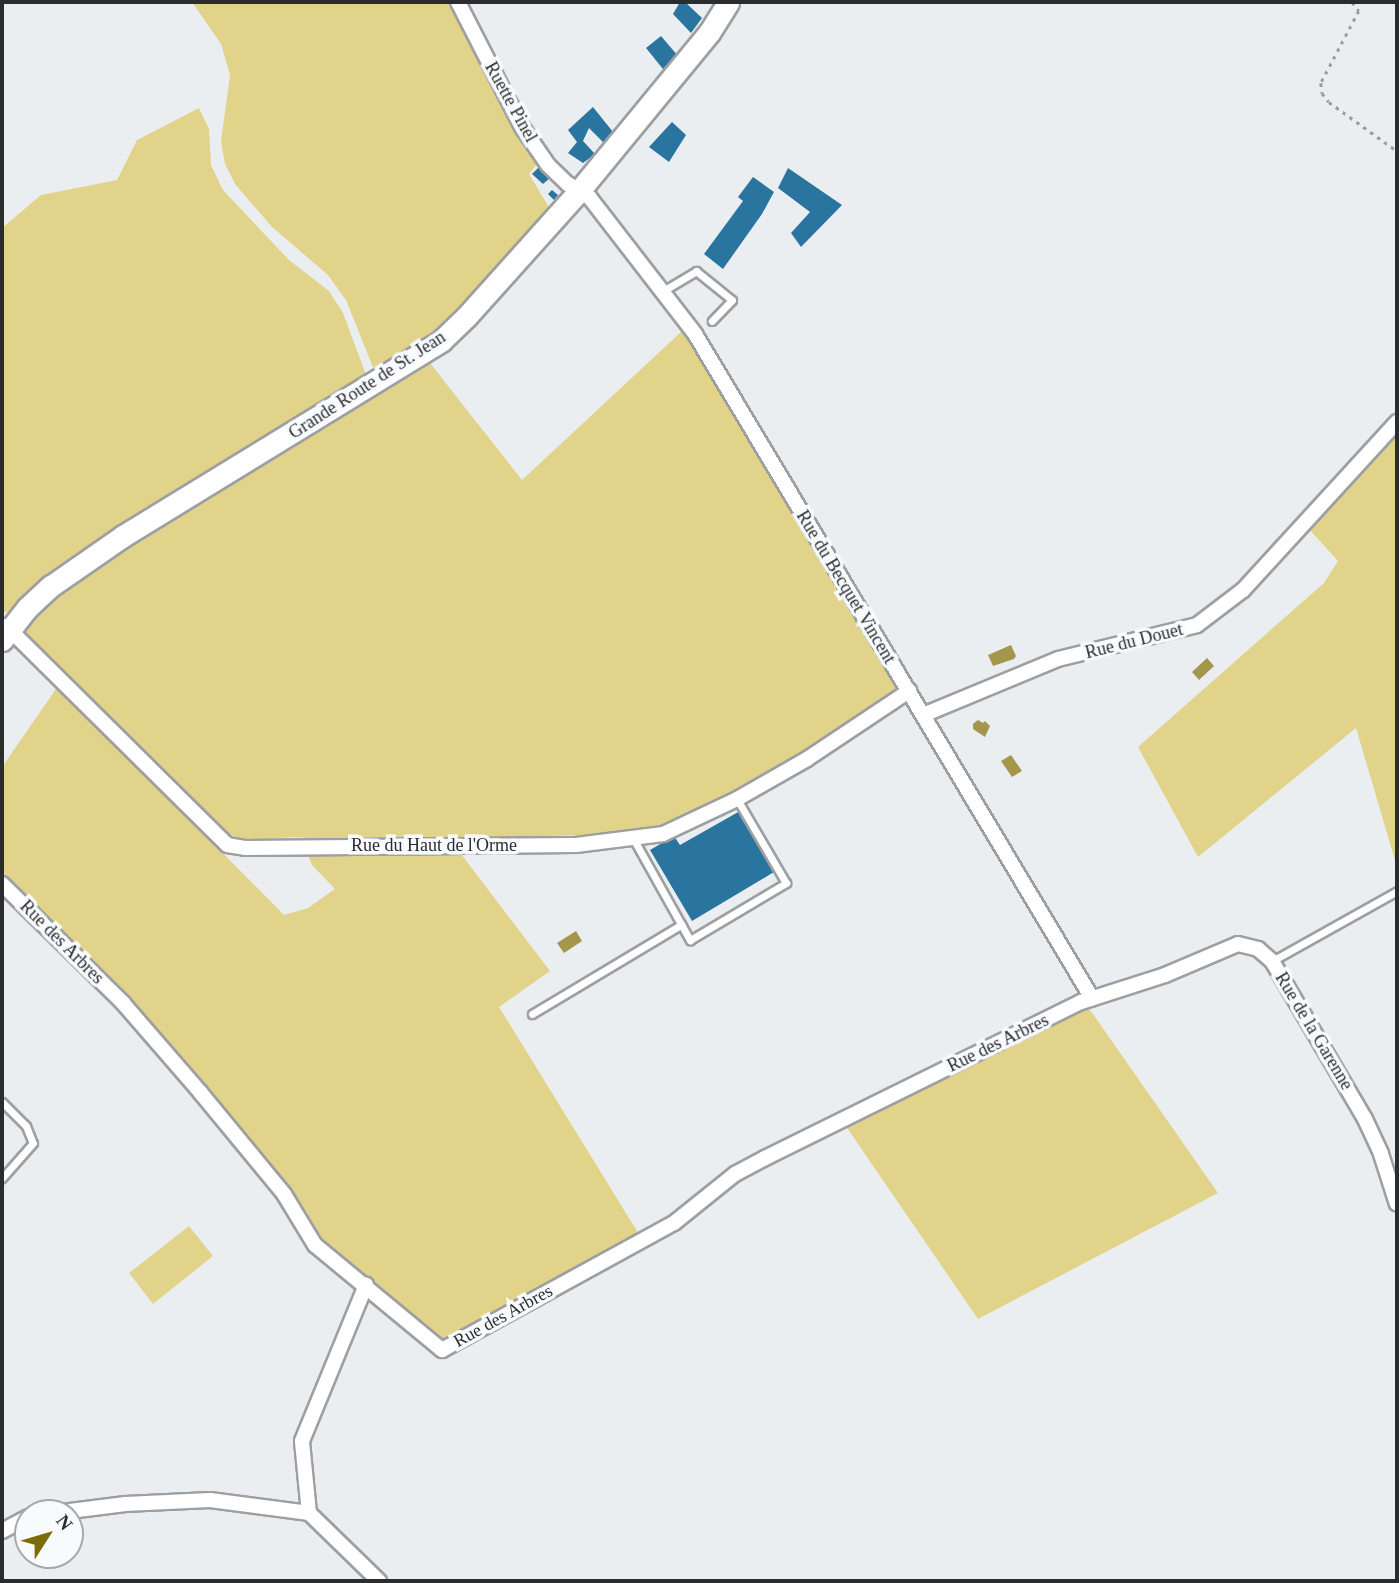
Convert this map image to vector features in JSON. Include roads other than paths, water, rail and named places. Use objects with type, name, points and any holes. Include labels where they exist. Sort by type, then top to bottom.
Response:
[{"type":"main road","name":"Grande Route de St. Jean","points":[[4,631],[51,586],[123,536],[441,341],[466,317],[579,191],[709,33],[728,2]]},
{"type":"street","name":"Ruette Pinel","points":[[458,2],[522,127],[548,165],[579,191]]},
{"type":"street","name":"Rue du Becquet Vincent","points":[[579,191],[590,198],[663,291],[716,368],[1092,998]]},
{"type":"street","name":"Rue du Douet","points":[[923,715],[1058,659],[1197,625],[1243,590],[1397,422]]},
{"type":"street","name":"Rue du Haut de l'Orme","points":[[4,631],[228,845],[245,848],[576,845],[634,840],[663,834],[737,799],[807,760],[909,691]]},
{"type":"street","name":"Rue des Arbres","points":[[2,884],[132,1013],[284,1194],[315,1245],[442,1350],[674,1223],[735,1174],[1092,998]]},
{"type":"street","name":"Rue de la Garenne","points":[[1092,998],[1165,975],[1238,944],[1258,949],[1272,961],[1365,1119],[1381,1154],[1397,1204]]},
{"type":"street","points":[[309,1513],[302,1441],[366,1285]]},
{"type":"street","points":[[84,1509],[125,1504],[210,1500],[309,1513],[379,1581]]},
{"type":"lane","points":[[663,291],[696,271],[732,300],[712,321]]},
{"type":"lane","points":[[634,840],[690,940],[786,883],[737,799]]},
{"type":"lane","points":[[1272,961],[1397,891]]},
{"type":"lane","points":[[531,1014],[681,925]]},
{"type":"lane","points":[[2,1102],[26,1126],[33,1143],[2,1178]]}]
